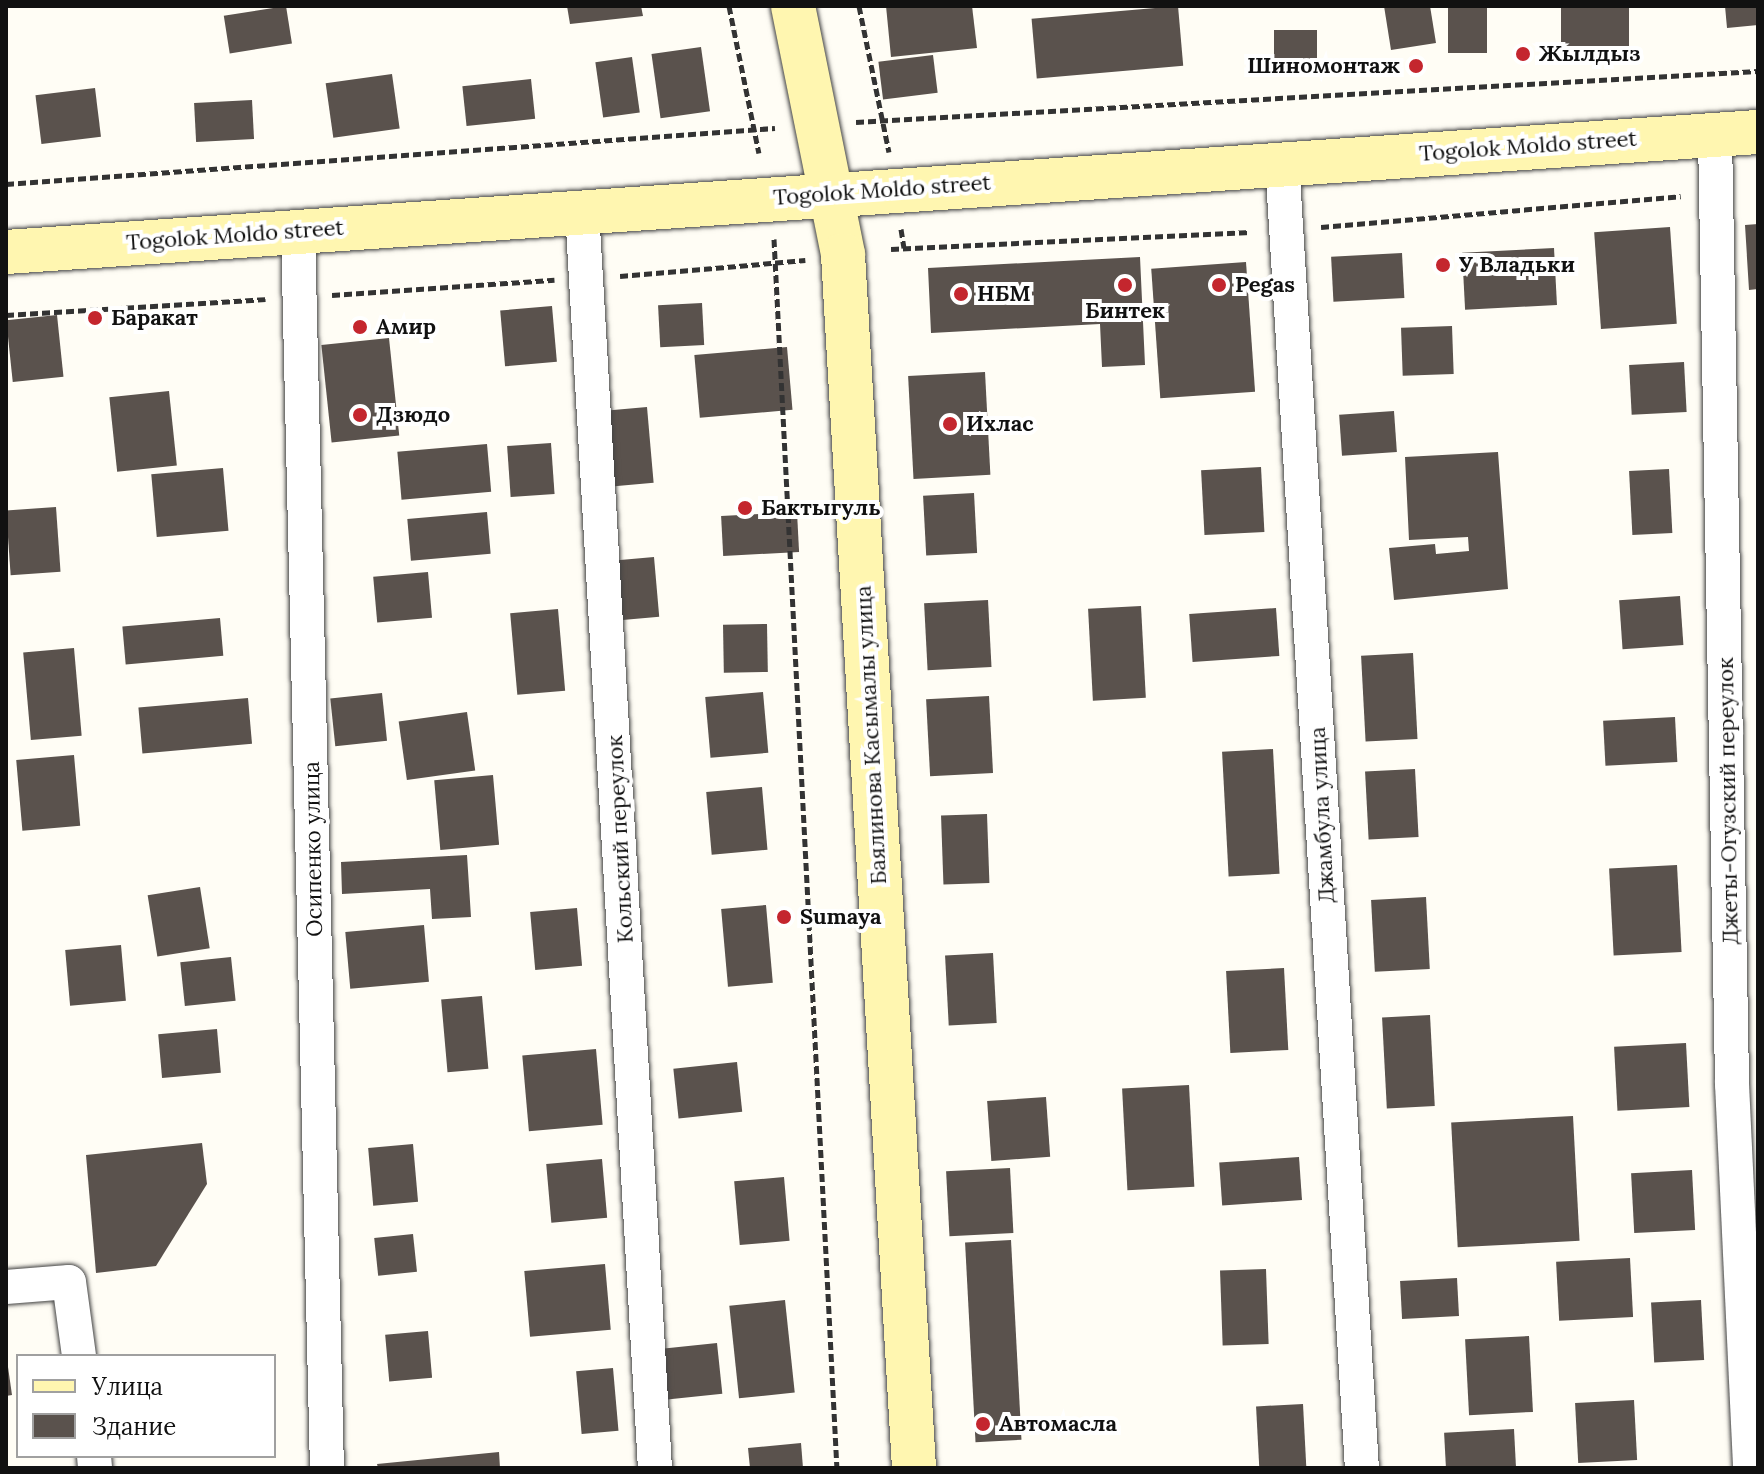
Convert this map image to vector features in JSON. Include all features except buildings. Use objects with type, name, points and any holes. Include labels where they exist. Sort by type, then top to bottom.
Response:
[{"type":"main road","name":"Баялинова Касымалы улица","points":[[793,6],[843,255],[914,1468]]},
{"type":"main road","name":"Togolok Moldo street","points":[[6,252],[1282,161],[1758,132]]},
{"type":"street","name":"Джеты-Огузский переулок","points":[[1715,135],[1719,193],[1732,1084],[1750,1468]]},
{"type":"street","name":"Джамбула улица","points":[[1282,161],[1362,1468]]},
{"type":"street","name":"Кольский переулок","points":[[582,210],[655,1468]]},
{"type":"street","name":"Осипенко улица","points":[[298,231],[327,1468]]},
{"type":"street","points":[[6,1287],[69,1282],[79,1354]]},
{"type":"path","points":[[729,6],[759,153]]},
{"type":"path","points":[[859,6],[890,157]]},
{"type":"path","points":[[846,122],[1758,71]]},
{"type":"path","points":[[6,184],[775,128]]},
{"type":"path","points":[[891,249],[1287,230],[1719,193]]},
{"type":"path","points":[[771,224],[780,263],[837,1468]]},
{"type":"path","points":[[6,315],[588,278],[810,259]]},
{"type":"place","name":"Жылдыз","points":[[1523,54]]},
{"type":"place","name":"Шиномонтаж","points":[[1416,66]]},
{"type":"place","name":"У Владьки","points":[[1443,265]]},
{"type":"place","name":"Бинтек","points":[[1125,285]]},
{"type":"place","name":"Pegas","points":[[1219,285]]},
{"type":"place","name":"НБМ","points":[[961,294]]},
{"type":"place","name":"Баракат","points":[[95,318]]},
{"type":"place","name":"Амир","points":[[360,327]]},
{"type":"place","name":"Дзюдо","points":[[360,415]]},
{"type":"place","name":"Ихлас","points":[[950,424]]},
{"type":"place","name":"Бактыгуль","points":[[745,508]]},
{"type":"place","name":"Sumaya","points":[[784,917]]},
{"type":"place","name":"Автомасла","points":[[983,1424]]}]
